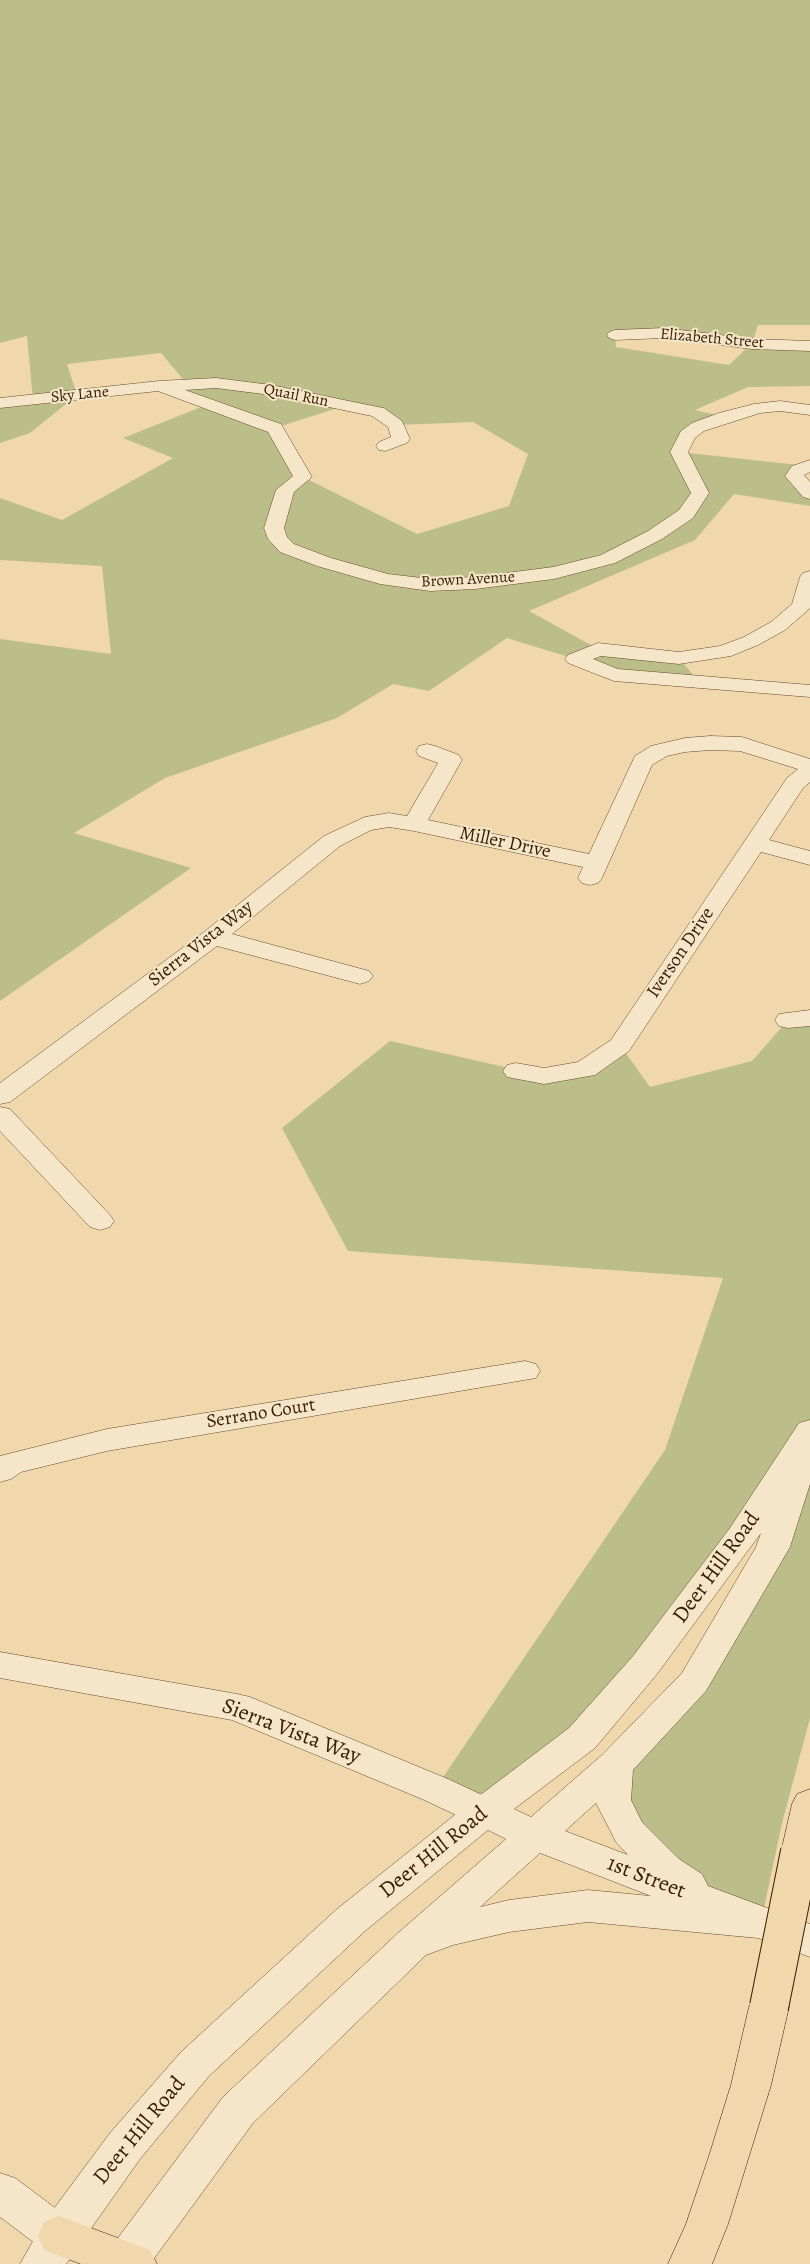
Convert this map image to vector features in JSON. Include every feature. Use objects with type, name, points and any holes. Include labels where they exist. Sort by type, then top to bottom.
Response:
[{"type":"highway","points":[[690,2264],[707,2224],[751,2085],[810,1804]]},
{"type":"highway","points":[[59,2255],[129,2262]]},
{"type":"street","name":"Elizabeth Street","points":[[615,336],[664,333],[752,344],[810,346]]},
{"type":"street","name":"Quail Run","points":[[160,386],[216,383],[271,390],[378,412],[396,425],[400,439],[385,446]]},
{"type":"street","name":"Sky Lane","points":[[0,403],[160,386]]},
{"type":"street","name":"Brown Avenue","points":[[160,386],[275,428],[303,477],[286,490],[274,528],[278,539],[287,548],[324,562],[387,580],[430,585],[475,583],[554,573],[608,558],[655,535],[686,514],[700,493],[679,452],[687,435],[698,427],[725,417],[760,408],[780,406],[810,410]]},
{"type":"street","points":[[810,465],[798,470],[794,476],[810,493]]},
{"type":"street","points":[[810,577],[801,606],[778,626],[751,641],[724,652],[679,658],[598,649],[575,659],[614,675],[810,691]]},
{"type":"street","name":"Miller Drive","points":[[414,824],[593,870],[643,761],[659,751],[710,742],[742,744],[810,766]]},
{"type":"street","points":[[414,824],[451,760],[427,751]]},
{"type":"street","name":"Iverson Drive","points":[[516,1071],[544,1076],[586,1069],[620,1045],[794,783],[810,771]]},
{"type":"street","name":"Sierra Vista Way","points":[[0,1096],[213,937],[332,841],[365,824],[389,820],[414,824]]},
{"type":"street","points":[[755,842],[810,858]]},
{"type":"street","points":[[213,937],[360,976]]},
{"type":"street","points":[[0,1115],[100,1221]]},
{"type":"street","name":"Serrano Court","points":[[0,1471],[11,1464],[107,1440],[525,1371]]},
{"type":"street","name":"Deer Hill Road","points":[[59,2255],[125,2146],[195,2064],[351,1920],[484,1812],[582,1738],[645,1665],[742,1536],[810,1431]]},
{"type":"street","name":"Deer Hill Road","points":[[129,2262],[238,2110],[412,1944],[615,1765],[694,1682],[773,1548],[810,1436]]},
{"type":"street","name":"Sierra Vista Way","points":[[0,1665],[237,1707],[435,1789],[484,1812]]},
{"type":"street","points":[[615,1765],[613,1800],[628,1832],[666,1870],[745,1916]]},
{"type":"street","name":"1st Street","points":[[484,1812],[534,1835],[810,1941]]},
{"type":"street","points":[[412,1944],[451,1930],[508,1916],[588,1906],[745,1916]]},
{"type":"street","points":[[0,2192],[59,2255]]},
{"type":"green space","points":[[0,0],[810,0],[810,325],[758,325],[752,344],[810,346],[810,386],[748,387],[695,410],[725,417],[698,427],[679,452],[808,466],[798,470],[810,486],[810,506],[734,494],[695,540],[529,611],[598,649],[679,658],[698,681],[614,675],[575,659],[507,638],[429,691],[393,684],[337,718],[165,778],[74,833],[191,868],[0,1001],[0,639],[111,654],[102,566],[0,560],[0,498],[62,520],[173,458],[123,438],[209,404],[159,386],[187,384],[161,353],[67,364],[77,395],[30,433],[0,443],[0,403],[33,400],[27,336],[0,343]],"holes":[[[664,333],[751,344],[729,365],[616,347],[615,336]],[[347,405],[396,425],[473,422],[528,454],[509,506],[417,534],[303,477],[275,428]]]},
{"type":"green space","points":[[810,1018],[810,1431],[660,1645],[484,1812],[435,1789],[665,1450],[723,1278],[348,1251],[282,1128],[390,1041],[544,1076],[620,1045],[650,1087],[752,1061],[788,1020]]},
{"type":"green space","points":[[810,1436],[810,1718],[782,1823],[761,1922],[728,1910],[629,1832],[615,1765],[694,1682]]}]
